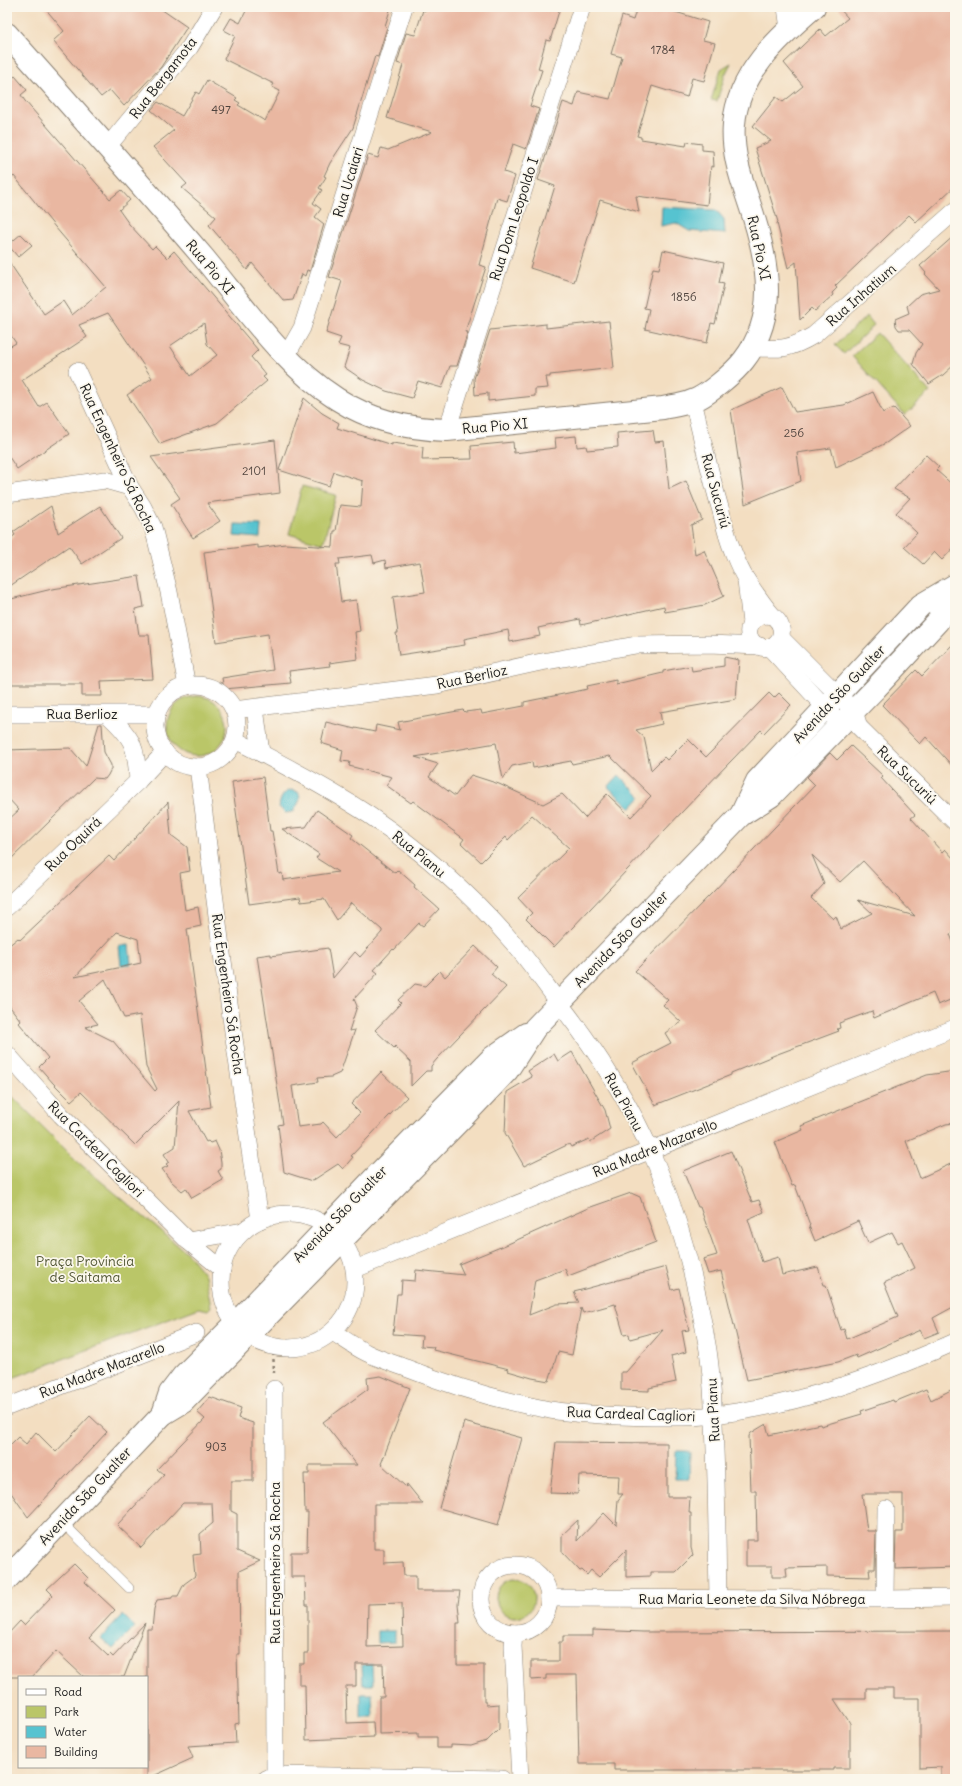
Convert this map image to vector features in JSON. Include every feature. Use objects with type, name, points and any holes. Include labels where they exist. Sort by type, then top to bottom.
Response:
[{"type":"street","name":"Rua Bergamota","points":[[108,146],[190,47],[214,7]]},
{"type":"street","name":"Rua Ucaiari","points":[[286,356],[302,328],[404,7]]},
{"type":"street","name":"Rua Dom Leopoldo I","points":[[447,430],[582,7]]},
{"type":"street","points":[[786,7],[789,29]]},
{"type":"street","name":"Rua Pio XI","points":[[7,34],[108,146],[258,325],[301,371],[320,387],[338,399],[369,415],[395,424],[424,429],[447,430],[616,414],[663,408],[693,401],[730,375],[753,348],[765,316],[767,300],[767,277],[754,219],[738,169],[734,144],[734,124],[737,107],[752,73],[764,55],[789,29],[814,7]]},
{"type":"street","name":"Rua Inhatium","points":[[753,348],[783,350],[799,345],[814,335],[955,211]]},
{"type":"street","name":"Rua Engenheiro Sá Rocha","points":[[78,372],[130,487],[143,507],[153,527],[169,592],[187,686]]},
{"type":"street","name":"Rua Sucuriú","points":[[693,401],[714,488],[731,547],[745,578],[773,616]]},
{"type":"street","points":[[7,494],[105,480],[130,487]]},
{"type":"street","name":"Rua Sucuriú","points":[[745,578],[750,627]]},
{"type":"street","name":"Avenida São Gualter","points":[[741,815],[757,781],[921,605],[954,586]]},
{"type":"street","name":"Avenida São Gualter","points":[[7,1579],[163,1414],[183,1402],[242,1330],[335,1234],[507,1070],[535,1028],[741,815],[771,796],[851,721],[938,621],[954,586]]},
{"type":"street","points":[[765,614],[773,616],[779,622],[782,630],[770,644],[752,641],[750,627],[757,617],[765,614]]},
{"type":"street","name":"Rua Berlioz","points":[[709,644],[750,627]]},
{"type":"street","name":"Rua Sucuriú","points":[[770,644],[955,822]]},
{"type":"street","name":"Rua Berlioz","points":[[234,710],[437,685],[536,663],[636,645],[770,644]]},
{"type":"street","points":[[198,685],[213,689],[226,698],[234,710],[237,724],[235,740],[230,750],[211,765],[198,767],[179,764],[165,752],[158,741],[156,733],[157,714],[163,702],[175,691],[187,686],[198,685]]},
{"type":"street","points":[[255,708],[261,753]]},
{"type":"street","name":"Rua Berlioz","points":[[7,714],[157,714]]},
{"type":"street","points":[[108,715],[124,729],[131,739],[137,762],[138,782]]},
{"type":"street","name":"Rua Pianu","points":[[235,740],[320,785],[370,816],[430,862],[464,893],[514,944],[580,1029],[606,1069],[650,1150],[663,1182],[688,1258],[698,1301],[708,1351],[714,1415],[718,1598]]},
{"type":"street","name":"Rua Oquirá","points":[[7,907],[138,782],[165,752]]},
{"type":"street","name":"Rua Engenheiro Sá Rocha","points":[[198,767],[221,946],[260,1220]]},
{"type":"street","name":"Rua Madre Mazarello","points":[[354,1269],[955,1028]]},
{"type":"street","name":"Rua Cardeal Cagliori","points":[[7,1054],[61,1115],[188,1241],[222,1269]]},
{"type":"street","points":[[283,1214],[295,1214],[318,1221],[335,1234],[350,1254],[354,1269],[355,1292],[352,1303],[341,1324],[323,1340],[305,1347],[286,1349],[260,1343],[242,1330],[225,1305],[221,1281],[222,1269],[229,1248],[243,1231],[260,1220],[283,1214]]},
{"type":"street","points":[[188,1241],[243,1231]]},
{"type":"street","name":"Rua Cardeal Cagliori","points":[[333,1332],[366,1352],[436,1380],[495,1397],[550,1410],[596,1415],[638,1417],[689,1417],[714,1415],[765,1407],[828,1390],[900,1365],[955,1342]]},
{"type":"street","name":"Rua Madre Mazarello","points":[[7,1407],[196,1333]]},
{"type":"street","name":"Rua Engenheiro Sá Rocha","points":[[272,1778],[274,1389]]},
{"type":"street","points":[[885,1599],[886,1509]]},
{"type":"street","points":[[519,1564],[530,1568],[540,1575],[547,1586],[549,1598],[548,1609],[543,1619],[535,1627],[525,1632],[514,1633],[502,1630],[491,1624],[484,1614],[481,1602],[482,1590],[487,1579],[496,1570],[507,1565],[519,1564]]},
{"type":"street","name":"Rua Maria Leonete da Silva Nóbrega","points":[[549,1598],[955,1598]]},
{"type":"street","points":[[514,1633],[513,1646],[520,1779]]},
{"type":"street","points":[[272,1778],[502,1779]]},
{"type":"lane","points":[[61,1521],[129,1588]]},
{"type":"path","points":[[273,1347],[274,1389]]},
{"type":"green space","points":[[731,63],[725,75],[717,101],[711,100],[721,69]]},
{"type":"green space","points":[[867,316],[874,325],[844,354],[835,345]]},
{"type":"green space","points":[[877,333],[930,392],[905,415],[852,356]]},
{"type":"green space","points":[[302,486],[336,495],[323,544],[289,534]]},
{"type":"green space","points":[[191,696],[203,696],[214,701],[222,709],[227,720],[225,738],[214,751],[203,756],[191,756],[180,751],[172,743],[167,732],[167,720],[172,709],[180,701]]},
{"type":"green space","name":"Praça Província de Saitama","points":[[7,1091],[79,1163],[187,1253],[205,1275],[211,1307],[208,1310],[199,1308],[7,1380]]},
{"type":"green space","points":[[511,1579],[519,1579],[529,1584],[533,1591],[533,1605],[529,1612],[519,1617],[511,1617],[501,1612],[499,1609],[496,1602],[496,1594],[501,1584],[504,1582]]},
{"type":"water","points":[[662,207],[716,210],[724,219],[725,234],[689,231],[676,223],[661,226]]},
{"type":"water","points":[[235,524],[261,525],[260,538],[234,536]]},
{"type":"water","points":[[619,775],[641,797],[631,808],[608,787]]},
{"type":"water","points":[[291,790],[298,792],[300,800],[293,812],[285,813],[279,807],[280,801],[284,794]]},
{"type":"water","points":[[129,945],[131,964],[121,965],[119,946]]},
{"type":"water","points":[[676,1451],[690,1451],[689,1479],[675,1479]]},
{"type":"water","points":[[123,1615],[135,1627],[113,1649],[101,1638]]},
{"type":"water","points":[[377,1631],[395,1631],[395,1642],[377,1643]]},
{"type":"water","points":[[372,1664],[373,1685],[363,1685],[362,1665]]},
{"type":"water","points":[[361,1694],[372,1694],[373,1717],[361,1717]]},
{"type":"building","points":[[44,7],[158,7],[187,27],[161,67],[124,106],[110,90],[101,97],[53,41],[64,31]]},
{"type":"building","points":[[248,7],[391,7],[378,57],[375,56],[353,128],[330,163],[324,176],[326,177],[319,188],[322,190],[313,203],[321,209],[315,217],[324,224],[310,271],[307,270],[305,276],[302,274],[293,300],[284,301],[252,263],[247,270],[209,225],[216,217],[182,188],[187,184],[153,147],[174,130],[151,110],[158,102],[182,116],[196,92],[199,94],[207,80],[237,98],[235,100],[240,103],[238,105],[265,121],[280,91],[272,87],[274,84],[224,59],[235,36],[224,30],[231,18],[240,23]]},
{"type":"building","points":[[426,7],[559,7],[559,11],[550,41],[546,40],[538,69],[542,70],[530,106],[539,109],[526,149],[513,144],[504,172],[515,176],[507,201],[497,198],[479,265],[486,267],[465,332],[468,332],[457,366],[450,366],[442,388],[418,381],[412,398],[386,391],[363,380],[344,367],[350,348],[338,345],[341,338],[326,333],[342,281],[329,277],[368,155],[378,158],[381,148],[388,150],[432,132],[387,118],[403,65],[397,63],[406,33],[415,35],[423,10],[425,11]]},
{"type":"building","points":[[637,7],[659,7],[708,22],[703,40],[715,43],[704,81],[692,78],[687,97],[652,86],[637,136],[641,137],[641,139],[686,146],[687,142],[702,144],[702,150],[713,151],[714,167],[711,166],[707,205],[636,196],[639,212],[600,200],[574,282],[530,268],[555,186],[538,180],[563,102],[574,106],[578,92],[610,99],[622,57],[611,54],[622,16],[633,20]]},
{"type":"building","points":[[838,7],[955,7],[955,186],[916,222],[909,215],[835,286],[837,288],[832,293],[833,295],[815,311],[812,308],[800,320],[796,262],[788,268],[778,222],[755,148],[771,141],[753,126],[776,97],[783,102],[803,86],[784,63],[820,29],[826,36],[848,18]]},
{"type":"building","points":[[15,76],[27,90],[21,95],[25,101],[110,199],[121,190],[130,200],[119,210],[129,224],[152,249],[155,246],[167,258],[174,251],[258,350],[251,357],[266,375],[263,377],[267,381],[217,423],[160,444],[127,395],[152,378],[108,313],[79,325],[87,337],[22,380],[39,407],[47,402],[69,434],[17,469],[7,454],[7,348],[16,343],[7,330],[7,259],[44,314],[63,301],[72,315],[106,287],[14,176],[7,182],[7,77],[10,80]],"holes":[[[204,323],[207,344],[217,355],[190,376],[170,346]]]},
{"type":"building","points":[[21,234],[32,245],[18,257],[8,245]]},
{"type":"building","points":[[955,235],[955,364],[943,375],[929,384],[913,364],[916,353],[922,344],[909,330],[899,330],[896,326],[895,319],[909,313],[907,306],[920,294],[939,289],[925,274],[926,273],[920,266]]},
{"type":"building","points":[[663,250],[723,263],[719,283],[724,284],[715,324],[711,323],[707,343],[645,329],[649,309],[644,308],[653,268],[659,269]]},
{"type":"building","points":[[609,321],[614,368],[550,375],[550,377],[546,377],[548,388],[535,389],[535,396],[488,401],[488,393],[475,395],[474,379],[490,330],[546,324],[546,328]]},
{"type":"building","points":[[782,387],[795,412],[844,405],[873,392],[883,413],[894,408],[910,426],[886,443],[836,467],[831,448],[797,453],[801,481],[745,504],[731,410]]},
{"type":"building","points":[[304,398],[322,413],[339,423],[337,428],[392,445],[392,443],[423,447],[422,460],[472,459],[471,446],[513,442],[514,453],[556,448],[555,438],[576,436],[577,447],[586,446],[587,450],[618,447],[617,433],[653,430],[655,442],[664,441],[669,489],[686,481],[702,520],[691,525],[695,554],[704,550],[724,596],[705,605],[665,612],[664,606],[581,625],[580,619],[538,628],[540,636],[510,642],[508,630],[464,639],[465,645],[399,655],[396,633],[398,633],[393,597],[425,592],[420,562],[386,568],[385,560],[374,563],[372,555],[339,559],[340,564],[336,564],[341,602],[356,600],[360,631],[355,632],[358,659],[329,663],[330,666],[289,671],[291,683],[224,689],[222,678],[273,670],[268,634],[216,642],[204,552],[258,545],[258,548],[285,544],[333,547],[334,531],[336,531],[340,505],[361,507],[363,481],[334,472],[329,486],[279,470]]},
{"type":"building","points":[[275,440],[280,493],[207,503],[220,521],[193,538],[171,504],[180,498],[151,457]]},
{"type":"building","points":[[926,455],[939,467],[936,470],[955,487],[955,546],[942,560],[934,552],[923,564],[904,547],[917,533],[896,513],[910,498],[894,489]]},
{"type":"building","points":[[51,506],[58,533],[100,506],[121,538],[82,564],[69,546],[7,588],[7,541],[15,535],[13,532]]},
{"type":"building","points":[[139,576],[144,607],[135,609],[139,635],[149,635],[153,679],[101,681],[102,696],[82,696],[82,684],[7,684],[7,600],[52,589]]},
{"type":"building","points":[[955,642],[955,769],[926,737],[920,744],[882,705],[916,670],[922,676]]},
{"type":"building","points":[[724,657],[739,660],[736,699],[660,712],[662,724],[636,730],[644,737],[651,770],[664,757],[667,760],[688,739],[706,757],[769,693],[774,698],[779,693],[791,705],[764,733],[761,730],[554,947],[526,919],[532,913],[518,898],[569,848],[532,815],[508,840],[506,837],[481,862],[461,843],[464,839],[413,801],[411,803],[386,785],[392,777],[349,766],[350,762],[341,761],[343,750],[321,743],[326,722],[375,732],[376,725],[400,730],[398,722],[463,710],[465,712],[481,710],[482,714],[524,706],[524,702],[588,689],[587,686],[616,680],[616,684],[663,673],[663,671],[691,666],[692,671],[724,666]],"holes":[[[496,743],[503,779],[512,766],[532,762],[533,768],[571,761],[572,764],[610,756],[651,796],[631,817],[607,794],[585,818],[562,794],[543,804],[499,784],[471,775],[455,796],[429,777],[438,764],[415,757]]]},
{"type":"building","points":[[99,724],[102,724],[104,752],[111,765],[108,775],[105,779],[94,778],[7,863],[7,821],[19,810],[7,797],[7,750],[70,748],[86,766]]},
{"type":"building","points":[[851,746],[883,776],[881,778],[915,815],[911,818],[942,852],[945,849],[955,860],[955,932],[950,934],[955,947],[955,998],[938,1005],[933,993],[874,1018],[872,1011],[839,1023],[840,1028],[837,1029],[839,1031],[775,1055],[731,1073],[731,1075],[655,1105],[632,1063],[671,1043],[665,1033],[681,1022],[663,1005],[668,1000],[635,971],[815,785],[807,777],[830,753],[837,760]],"holes":[[[812,855],[840,882],[863,861],[915,916],[858,900],[872,913],[841,929],[836,916],[833,919],[811,898],[824,884]]]},
{"type":"building","points":[[263,777],[270,831],[272,831],[279,874],[282,873],[283,880],[338,872],[316,858],[319,854],[282,829],[306,827],[317,810],[353,835],[351,838],[395,873],[398,870],[415,885],[414,887],[439,909],[423,926],[419,923],[394,950],[393,949],[374,970],[378,973],[354,999],[357,1006],[349,1031],[355,1030],[340,1073],[331,1077],[317,1078],[318,1082],[292,1086],[298,1127],[321,1124],[323,1122],[337,1137],[360,1113],[351,1104],[381,1072],[407,1097],[351,1156],[353,1157],[343,1169],[338,1164],[312,1181],[284,1172],[278,1125],[283,1124],[257,956],[271,954],[271,956],[328,948],[333,978],[355,952],[360,957],[382,932],[382,930],[351,903],[337,920],[324,899],[301,902],[300,897],[249,904],[232,782]]},
{"type":"building","points":[[168,802],[171,835],[187,847],[190,871],[180,873],[185,910],[198,907],[201,926],[187,929],[211,1107],[189,1111],[206,1142],[208,1141],[210,1143],[215,1141],[219,1150],[221,1163],[221,1169],[218,1171],[223,1180],[192,1198],[186,1188],[182,1191],[171,1181],[162,1169],[168,1166],[166,1164],[169,1162],[164,1154],[175,1147],[179,1101],[135,1145],[81,1092],[71,1101],[53,1083],[39,1067],[48,1058],[19,1023],[21,1021],[7,1003],[7,947],[18,938],[20,940],[109,856],[114,861]],"holes":[[[117,932],[138,939],[141,963],[75,977]],[[105,979],[124,1018],[140,1015],[146,1067],[157,1089],[155,1091],[113,1041],[85,1027],[98,1024],[79,1001]]]},
{"type":"building","points":[[475,946],[497,967],[491,974],[506,987],[437,1059],[431,1066],[431,1071],[426,1071],[411,1086],[411,1062],[395,1047],[394,1048],[375,1030],[401,1003],[398,1000],[415,984],[425,986],[440,971],[445,977]]},
{"type":"building","points":[[572,1052],[605,1110],[610,1129],[590,1142],[589,1139],[571,1147],[569,1144],[524,1166],[505,1133],[507,1092],[532,1077],[528,1071],[554,1054],[558,1061]]},
{"type":"building","points":[[955,1071],[955,1123],[946,1124],[906,1141],[920,1178],[955,1162],[955,1306],[933,1318],[939,1332],[924,1338],[920,1330],[857,1358],[856,1355],[838,1362],[747,1380],[721,1271],[708,1274],[703,1259],[717,1255],[700,1207],[698,1207],[683,1171],[731,1151],[752,1202],[759,1200],[764,1212],[748,1219],[762,1262],[778,1257],[782,1275],[818,1267],[824,1285],[826,1285],[841,1330],[844,1329],[847,1339],[898,1317],[884,1283],[915,1268],[902,1241],[898,1243],[892,1232],[868,1243],[858,1221],[815,1241],[795,1185],[792,1186],[775,1142],[803,1130],[801,1126],[927,1075]]},
{"type":"building","points":[[631,1193],[640,1197],[656,1242],[568,1276],[565,1269],[535,1280],[529,1315],[557,1304],[579,1303],[574,1292],[666,1267],[672,1290],[679,1288],[689,1330],[682,1331],[686,1352],[671,1356],[676,1382],[649,1388],[649,1391],[621,1390],[621,1372],[626,1372],[663,1330],[630,1339],[629,1334],[624,1335],[615,1304],[583,1313],[581,1308],[572,1355],[558,1352],[549,1381],[532,1378],[508,1371],[509,1369],[433,1350],[434,1347],[421,1346],[422,1336],[393,1334],[397,1294],[401,1294],[402,1280],[415,1281],[416,1270],[464,1275],[459,1264],[588,1208]]},
{"type":"building","points":[[381,1376],[410,1388],[381,1464],[406,1487],[407,1484],[423,1504],[374,1504],[374,1549],[384,1549],[384,1563],[403,1562],[404,1576],[416,1576],[416,1591],[460,1591],[458,1604],[460,1623],[457,1623],[457,1665],[484,1665],[484,1702],[486,1702],[486,1705],[499,1704],[499,1729],[487,1741],[471,1746],[451,1745],[451,1748],[437,1748],[437,1737],[418,1737],[418,1733],[379,1734],[379,1697],[384,1697],[383,1664],[356,1664],[356,1686],[346,1686],[347,1723],[373,1722],[374,1737],[306,1740],[305,1685],[299,1685],[299,1664],[304,1664],[304,1653],[308,1653],[308,1605],[306,1605],[305,1577],[291,1577],[291,1552],[307,1552],[308,1512],[305,1512],[304,1474],[309,1474],[309,1465],[357,1465],[323,1422],[368,1389],[367,1378]],"holes":[[[402,1603],[403,1646],[367,1647],[368,1604]]]},
{"type":"building","points":[[955,1388],[955,1567],[895,1569],[896,1532],[903,1532],[903,1494],[862,1494],[867,1531],[876,1531],[875,1569],[869,1569],[870,1577],[827,1576],[827,1567],[786,1568],[787,1577],[772,1577],[772,1566],[746,1566],[746,1540],[757,1540],[756,1491],[751,1491],[749,1436],[751,1433],[766,1424],[769,1435],[820,1424],[821,1426],[862,1414],[861,1411],[893,1400],[894,1402],[926,1389],[931,1400]]},
{"type":"building","points":[[210,1397],[241,1408],[238,1418],[253,1423],[253,1481],[231,1481],[231,1511],[237,1514],[237,1551],[260,1561],[239,1571],[240,1654],[237,1654],[239,1723],[235,1724],[236,1743],[188,1746],[193,1758],[147,1779],[147,1629],[152,1629],[154,1609],[157,1600],[178,1596],[184,1584],[195,1576],[193,1555],[201,1554],[200,1534],[213,1523],[212,1503],[183,1503],[141,1548],[117,1525],[164,1475],[157,1469],[205,1419],[197,1412]]},
{"type":"building","points":[[90,1416],[107,1432],[28,1517],[7,1487],[7,1448],[18,1437],[26,1444],[36,1432],[56,1452]]},
{"type":"building","points":[[464,1422],[522,1438],[498,1525],[439,1508]]},
{"type":"building","points":[[556,1442],[667,1443],[667,1497],[690,1497],[689,1513],[691,1513],[691,1548],[693,1555],[676,1572],[651,1572],[651,1576],[626,1577],[626,1550],[599,1577],[591,1570],[587,1575],[582,1570],[580,1571],[562,1552],[562,1535],[578,1520],[577,1541],[604,1513],[616,1525],[618,1500],[623,1494],[618,1494],[619,1476],[579,1475],[578,1494],[550,1493]]},
{"type":"building","points":[[74,1564],[88,1578],[85,1582],[115,1610],[89,1638],[108,1656],[110,1654],[113,1657],[145,1623],[124,1676],[83,1676],[56,1651],[33,1676],[7,1677],[7,1635],[20,1621],[24,1625],[53,1595],[47,1589]]},
{"type":"building","points":[[593,1630],[643,1632],[955,1631],[955,1779],[941,1779],[941,1767],[920,1768],[920,1698],[894,1698],[894,1688],[866,1688],[866,1699],[834,1699],[850,1723],[850,1768],[833,1768],[833,1770],[614,1770],[614,1764],[579,1764],[577,1675],[546,1675],[546,1679],[531,1680],[531,1661],[559,1661],[559,1642],[563,1642],[563,1636],[593,1636]]}]
